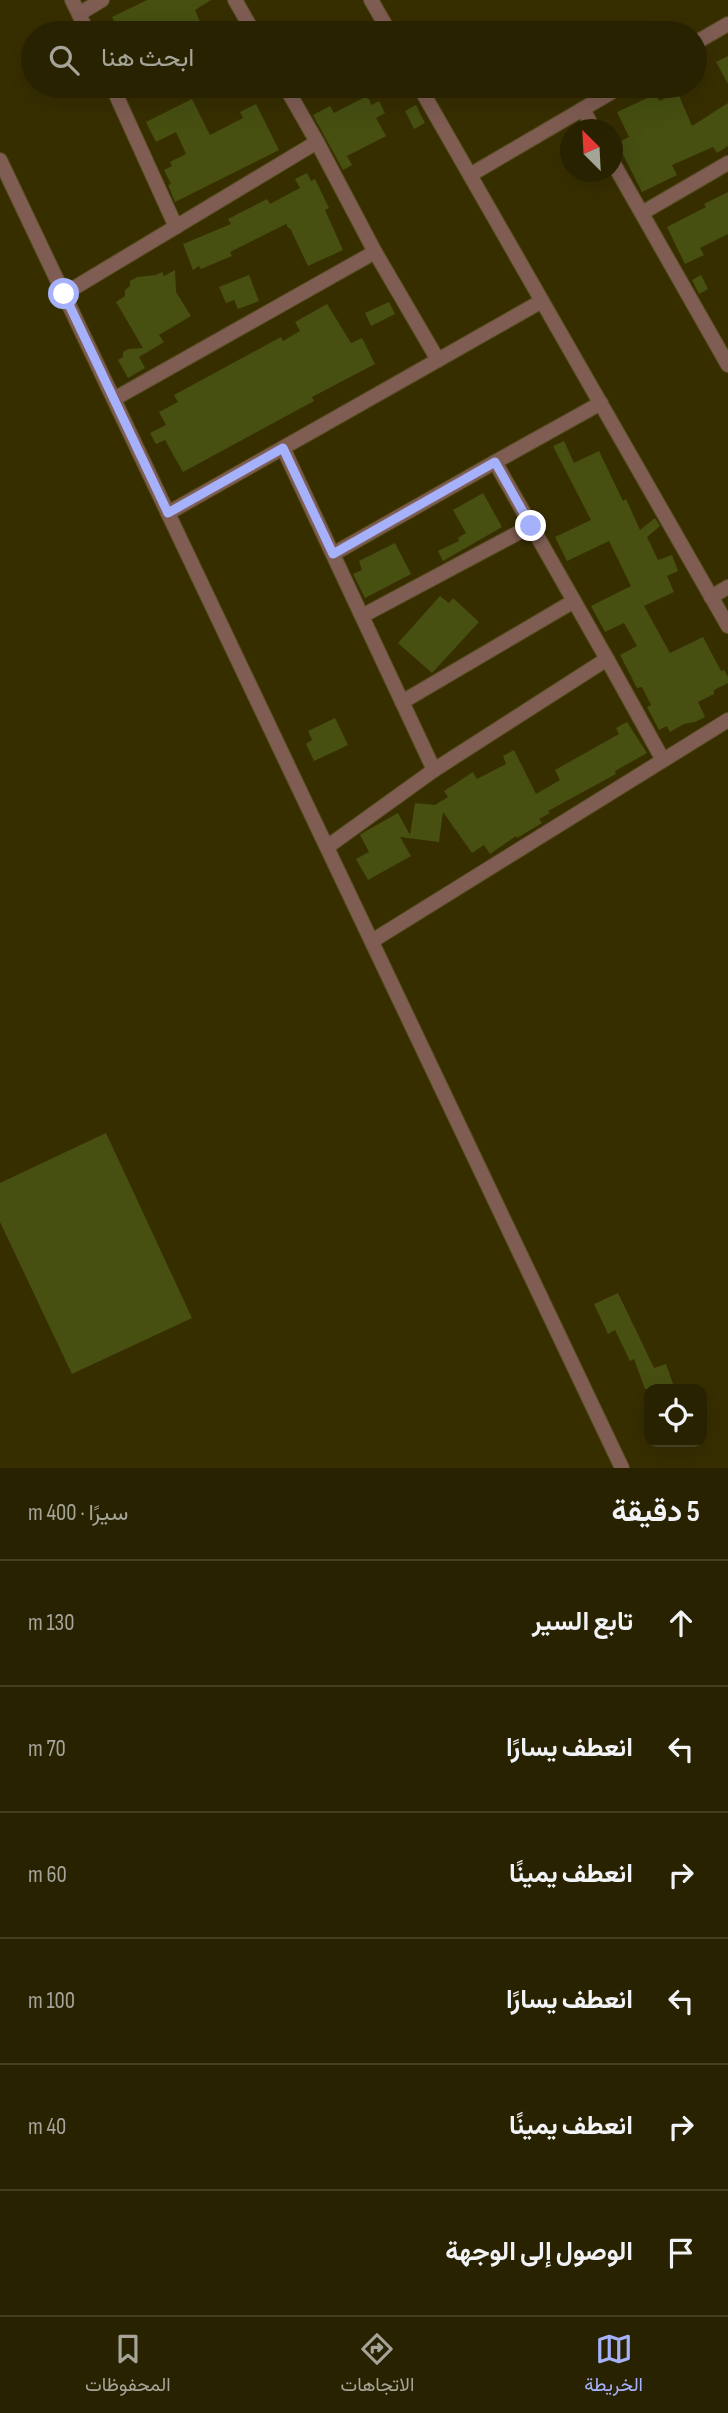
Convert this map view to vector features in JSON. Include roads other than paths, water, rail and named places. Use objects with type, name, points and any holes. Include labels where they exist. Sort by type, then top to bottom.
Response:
[{"type":"street","points":[[75,7],[102,0]]},
{"type":"street","points":[[235,0],[247,21]]},
{"type":"street","points":[[370,0],[383,21]]},
{"type":"street","points":[[707,36],[728,24]]},
{"type":"street","points":[[117,98],[176,227]]},
{"type":"street","points":[[292,98],[375,252],[438,360]]},
{"type":"street","points":[[426,98],[728,626]]},
{"type":"street","points":[[470,174],[602,98]]},
{"type":"street","points":[[583,109],[588,119]]},
{"type":"street","points":[[64,294],[317,142]]},
{"type":"street","points":[[0,160],[622,1468]]},
{"type":"street","points":[[642,213],[728,163]]},
{"type":"street","points":[[623,181],[728,365]]},
{"type":"street","points":[[114,399],[375,252]]},
{"type":"street","points":[[168,513],[542,301]]},
{"type":"street","points":[[333,554],[601,404]]},
{"type":"street","points":[[283,448],[434,770]]},
{"type":"street","points":[[495,462],[663,760]]},
{"type":"street","points":[[362,616],[531,526]]},
{"type":"street","points":[[711,597],[728,587]]},
{"type":"street","points":[[402,702],[574,601]]},
{"type":"street","points":[[327,847],[434,770],[607,659]]},
{"type":"street","points":[[372,941],[728,720]]}]
